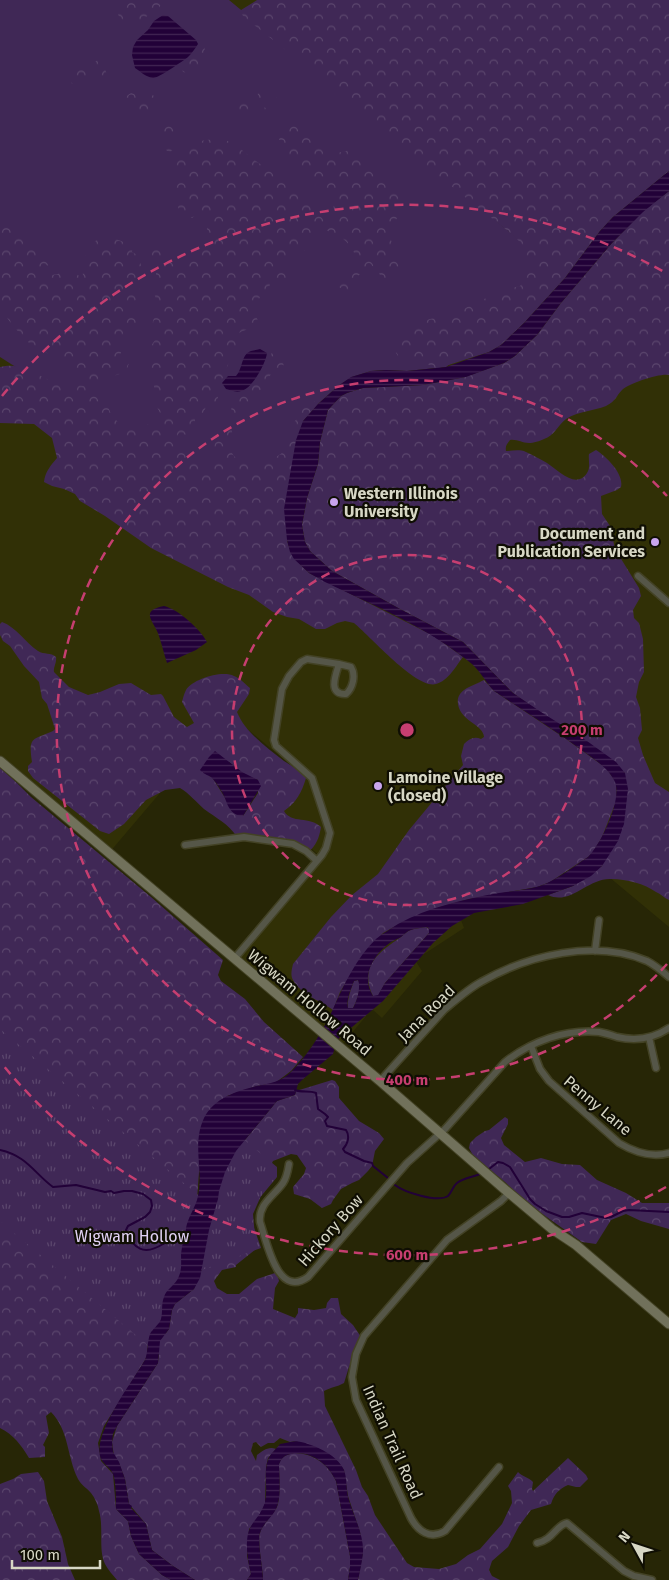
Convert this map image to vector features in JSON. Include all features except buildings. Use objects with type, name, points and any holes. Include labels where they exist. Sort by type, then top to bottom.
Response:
[{"type":"street","points":[[638,576],[669,603]]},
{"type":"street","points":[[234,958],[326,848],[330,833],[314,782],[309,774],[276,746],[274,740],[282,689],[289,676],[306,658],[339,664],[348,666],[354,673],[350,691],[343,694],[336,691],[334,686],[339,664]]},
{"type":"street","name":"Wigwam Hollow Road","points":[[0,761],[380,1081],[509,1193],[552,1229],[576,1245],[669,1324]]},
{"type":"street","points":[[185,845],[244,837],[293,844],[306,851],[317,861]]},
{"type":"street","points":[[595,951],[599,920]]},
{"type":"street","name":"Jana Road","points":[[380,1081],[444,1010],[482,981],[504,970],[534,959],[564,953],[595,951],[624,954],[647,961],[669,977]]},
{"type":"street","points":[[440,1133],[505,1062],[531,1046],[555,1036],[575,1032],[600,1032],[637,1039],[649,1037],[669,1028]]},
{"type":"street","points":[[649,1037],[656,1068]]},
{"type":"street","name":"Penny Lane","points":[[531,1046],[540,1069],[549,1081],[614,1139],[629,1149],[643,1154],[662,1155],[669,1152]]},
{"type":"street","name":"Hickory Bow","points":[[289,1164],[283,1182],[262,1208],[259,1217],[278,1272],[285,1279],[294,1282],[308,1277],[407,1163],[440,1133]]},
{"type":"street","name":"Indian Trail Road","points":[[499,1467],[445,1531],[432,1535],[421,1531],[411,1518],[356,1400],[352,1377],[354,1364],[364,1336],[447,1240],[501,1201],[509,1193]]},
{"type":"street","points":[[537,1543],[547,1540],[563,1524],[568,1524],[624,1571],[634,1576],[652,1580]]},
{"type":"shaded area","name":"Western Illinois University","points":[[0,0],[257,0],[669,237],[669,927],[591,862],[457,909],[464,928],[415,960],[422,971],[382,1018],[372,1009],[340,1047],[235,958],[320,856],[301,840],[257,833],[305,777],[228,713],[109,853],[0,761]]},
{"type":"shaded area","points":[[163,15],[168,16],[196,40],[198,44],[188,57],[165,73],[153,78],[135,68],[132,55],[133,47],[154,21]]},
{"type":"shaded area","points":[[669,171],[669,191],[643,212],[612,243],[561,303],[537,335],[515,356],[504,363],[466,377],[423,385],[363,388],[341,396],[328,410],[320,442],[318,464],[307,498],[302,525],[305,542],[310,551],[332,571],[463,642],[513,693],[616,762],[625,773],[628,789],[624,824],[618,841],[602,866],[591,876],[573,886],[523,904],[474,913],[452,926],[433,943],[383,1001],[339,1038],[333,1054],[298,1084],[295,1095],[277,1101],[236,1151],[225,1172],[219,1191],[200,1278],[194,1289],[175,1304],[172,1310],[169,1329],[160,1341],[158,1363],[113,1434],[113,1452],[125,1479],[129,1504],[146,1524],[152,1550],[195,1580],[171,1580],[162,1575],[139,1554],[131,1536],[128,1521],[116,1509],[114,1477],[101,1459],[100,1446],[108,1421],[115,1407],[145,1360],[150,1334],[161,1319],[165,1294],[176,1282],[180,1273],[185,1234],[199,1190],[198,1149],[200,1128],[204,1118],[214,1105],[227,1096],[242,1090],[275,1082],[291,1072],[320,1034],[357,963],[369,946],[379,937],[410,918],[447,904],[535,887],[559,877],[588,857],[593,851],[610,820],[616,797],[614,780],[604,767],[562,736],[494,691],[475,667],[455,651],[401,618],[309,573],[294,559],[287,540],[284,509],[296,440],[303,421],[318,404],[351,377],[371,371],[407,371],[446,367],[489,352],[501,345],[565,278],[600,231],[613,217]],"holes":[[[427,927],[429,933],[385,983],[378,995],[373,996],[369,988],[368,973],[374,959],[391,942],[408,931]],[[358,980],[359,990],[356,1002],[353,1008],[348,1008],[350,991],[354,981]]]},
{"type":"shaded area","points":[[260,349],[267,353],[266,357],[250,386],[235,392],[226,389],[222,383],[228,376],[236,376],[245,355]]},
{"type":"shaded area","points":[[164,606],[176,611],[188,620],[207,642],[196,650],[167,663],[159,636],[150,618],[152,611]]},
{"type":"shaded area","points":[[215,751],[242,772],[258,780],[261,786],[243,816],[232,812],[215,781],[200,770]]},
{"type":"shaded area","points":[[296,1441],[309,1444],[330,1454],[341,1464],[344,1470],[348,1497],[363,1546],[358,1580],[348,1580],[350,1556],[336,1481],[324,1464],[312,1456],[298,1453],[285,1456],[279,1464],[280,1489],[277,1507],[264,1525],[259,1537],[263,1580],[247,1580],[251,1574],[247,1545],[248,1533],[264,1505],[268,1460],[280,1444]]},
{"type":"green space","points":[[0,0],[229,0],[565,278],[446,367],[407,371],[371,371],[352,377],[338,386],[318,404],[303,421],[287,540],[0,357]]},
{"type":"green space","points":[[133,0],[140,0],[142,7],[150,0],[161,0],[161,5],[158,9],[151,10],[140,21],[124,21],[118,14]]},
{"type":"green space","points":[[257,0],[669,0],[669,171],[613,217],[600,231],[565,278],[501,345],[489,352],[436,369],[426,364],[402,360],[395,350],[401,341],[400,332],[404,328],[449,315],[479,302],[505,287],[520,286],[525,280],[528,268],[524,258],[523,247],[509,232],[244,17],[240,12],[241,10]]},
{"type":"green space","points":[[198,44],[205,47],[203,59],[192,74],[183,72],[180,64],[192,57]]},
{"type":"green space","points":[[98,60],[106,71],[108,80],[106,82],[98,81],[94,71],[91,69],[91,64]]},
{"type":"green space","points":[[78,68],[84,71],[87,77],[84,83],[78,86],[72,83],[69,77],[72,71]]},
{"type":"green space","points":[[258,92],[277,93],[277,98],[272,104],[263,101],[263,106],[268,110],[264,112],[257,109]]},
{"type":"green space","points":[[131,93],[135,94],[137,98],[148,94],[164,103],[153,103],[149,110],[150,112],[141,120],[123,102],[125,97]]},
{"type":"green space","points":[[238,98],[250,101],[251,111],[246,115],[239,116],[234,108]]},
{"type":"green space","points":[[291,121],[301,125],[325,151],[337,153],[355,149],[359,155],[359,161],[375,162],[379,171],[400,200],[401,210],[390,231],[390,236],[403,259],[403,270],[397,276],[387,280],[369,263],[363,274],[359,275],[355,282],[358,286],[358,292],[351,295],[339,287],[336,279],[339,273],[351,265],[356,258],[348,244],[340,237],[325,230],[305,241],[303,243],[306,248],[304,251],[296,248],[287,258],[286,264],[282,269],[286,276],[285,283],[271,279],[268,293],[262,294],[257,302],[254,311],[258,321],[252,327],[236,336],[236,349],[221,382],[217,402],[207,405],[202,415],[195,419],[195,431],[190,435],[178,434],[177,441],[188,452],[198,458],[212,461],[216,438],[226,425],[232,430],[231,449],[237,459],[249,463],[264,462],[283,452],[289,428],[300,415],[297,407],[302,399],[310,398],[318,404],[303,421],[287,540],[290,551],[309,573],[434,636],[463,657],[448,677],[436,684],[428,684],[417,679],[393,660],[354,623],[345,621],[325,629],[316,629],[299,619],[273,612],[249,595],[228,587],[151,548],[80,501],[75,494],[44,482],[47,472],[57,458],[52,438],[34,424],[0,423],[0,367],[9,366],[25,369],[54,382],[97,389],[105,396],[113,417],[129,429],[138,429],[163,419],[156,405],[156,395],[150,368],[152,354],[150,347],[157,337],[153,325],[157,306],[153,288],[158,283],[156,264],[148,248],[153,239],[158,242],[157,246],[159,248],[166,247],[166,254],[176,260],[186,261],[195,257],[202,250],[207,241],[208,232],[204,223],[196,215],[192,218],[185,215],[177,206],[175,193],[176,172],[168,167],[169,163],[175,157],[187,154],[192,146],[200,141],[221,138],[234,144],[260,164],[268,167],[285,181],[289,182],[302,196],[301,198],[304,201],[313,204],[324,214],[333,214],[334,200],[329,193],[313,183],[314,179],[300,168],[296,169],[286,157],[288,146],[279,140],[283,127]]},
{"type":"green space","points":[[168,124],[175,128],[174,150],[169,152],[166,150],[167,146],[160,138],[157,127]]},
{"type":"green space","points":[[669,191],[669,375],[652,377],[631,384],[606,406],[576,414],[566,419],[547,438],[531,443],[510,440],[506,448],[506,451],[518,450],[526,452],[547,463],[567,477],[578,480],[587,473],[589,454],[596,450],[610,461],[620,477],[621,487],[601,496],[602,514],[610,526],[615,549],[639,588],[641,596],[633,610],[634,618],[639,623],[643,639],[644,672],[639,682],[636,697],[640,708],[642,730],[638,738],[655,783],[669,792],[669,900],[641,884],[617,879],[595,882],[572,894],[556,897],[548,895],[573,886],[602,866],[625,773],[513,693],[463,642],[332,571],[310,551],[305,542],[302,525],[307,498],[318,464],[320,442],[328,410],[341,396],[363,388],[423,385],[465,377],[504,363],[515,356],[537,335],[561,303],[612,243],[643,211]]},
{"type":"green space","points":[[0,222],[7,223],[17,230],[25,231],[35,242],[41,254],[49,254],[51,266],[45,265],[43,270],[52,275],[67,269],[82,278],[82,260],[93,247],[93,243],[102,238],[113,238],[133,246],[132,252],[139,256],[141,266],[138,268],[136,276],[140,292],[137,299],[130,306],[138,316],[137,324],[130,335],[119,339],[123,348],[119,357],[120,359],[127,359],[129,363],[126,372],[95,382],[82,377],[38,347],[30,344],[13,326],[0,308]]},
{"type":"green space","points":[[275,348],[282,353],[284,369],[271,374],[264,388],[253,393],[248,398],[254,405],[251,411],[243,415],[234,416],[231,412],[231,399],[250,387]]},
{"type":"green space","points":[[2,622],[12,627],[38,651],[56,657],[54,672],[69,687],[88,695],[119,684],[131,683],[151,695],[161,694],[174,717],[187,727],[194,723],[182,702],[186,690],[190,686],[201,679],[215,675],[229,674],[238,678],[250,688],[249,694],[237,712],[245,726],[264,745],[306,778],[298,797],[284,811],[291,817],[312,822],[321,827],[313,847],[308,853],[300,847],[237,837],[226,825],[180,788],[165,790],[146,800],[124,824],[109,834],[100,831],[33,778],[28,771],[28,766],[32,762],[32,743],[37,738],[55,729],[47,704],[42,698],[39,682],[24,666],[10,646],[3,641],[0,635],[0,624]],"holes":[[[229,762],[245,775],[258,780],[258,793],[243,816],[227,801],[212,777],[209,776]]]},
{"type":"green space","points":[[484,680],[494,691],[606,768],[616,782],[617,799],[602,837],[588,857],[550,882],[537,887],[469,899],[440,907],[401,923],[383,933],[359,961],[340,992],[333,1010],[301,990],[293,980],[293,964],[331,917],[352,895],[378,874],[409,830],[463,765],[461,756],[464,744],[472,738],[481,739],[484,737],[480,729],[461,713],[458,702],[464,690]]},
{"type":"green space","points":[[0,768],[31,797],[223,960],[218,975],[221,981],[245,999],[264,1022],[303,1057],[291,1071],[275,1083],[257,1086],[227,1096],[199,1172],[197,1200],[148,1341],[147,1355],[104,1426],[98,1443],[101,1461],[113,1474],[116,1509],[128,1521],[131,1536],[139,1554],[162,1575],[171,1580],[117,1580],[105,1564],[97,1504],[94,1497],[81,1483],[74,1471],[65,1435],[51,1412],[46,1416],[49,1433],[43,1445],[45,1447],[45,1457],[29,1458],[17,1441],[0,1428]]},
{"type":"green space","points":[[426,927],[429,929],[429,933],[385,983],[378,996],[373,996],[368,977],[372,962],[382,951],[408,931]]},
{"type":"green space","points":[[358,980],[359,990],[357,998],[353,1008],[348,1008],[354,981]]},
{"type":"green space","name":"Wigwam Hollow","points":[[0,1029],[210,1205],[236,1133],[277,1167],[277,1177],[253,1206],[251,1219],[261,1248],[199,1271],[169,1312],[162,1357],[0,1221]]},
{"type":"green space","points":[[332,1080],[339,1087],[339,1098],[359,1121],[379,1133],[384,1139],[375,1151],[372,1166],[359,1180],[341,1189],[331,1204],[322,1208],[310,1199],[294,1194],[293,1187],[304,1174],[306,1168],[297,1155],[291,1154],[273,1161],[266,1175],[264,1189],[253,1214],[256,1249],[236,1267],[222,1270],[214,1281],[217,1288],[227,1294],[239,1294],[257,1279],[275,1273],[279,1281],[275,1288],[273,1309],[295,1318],[298,1308],[314,1310],[326,1308],[331,1298],[338,1298],[341,1314],[353,1325],[363,1340],[349,1367],[344,1383],[324,1391],[325,1406],[356,1470],[362,1487],[368,1496],[375,1515],[407,1563],[414,1567],[439,1569],[456,1564],[480,1549],[502,1524],[512,1503],[511,1491],[508,1486],[518,1472],[533,1482],[533,1491],[568,1458],[586,1475],[588,1479],[580,1487],[568,1485],[557,1492],[551,1504],[531,1510],[519,1526],[508,1547],[492,1561],[489,1570],[492,1576],[500,1580],[358,1580],[363,1552],[360,1532],[348,1496],[344,1470],[338,1462],[296,1441],[290,1442],[280,1438],[274,1443],[268,1443],[261,1447],[256,1442],[253,1443],[251,1451],[256,1461],[257,1455],[270,1448],[276,1449],[268,1458],[266,1467],[265,1504],[260,1515],[249,1529],[247,1556],[251,1574],[247,1580],[195,1580],[173,1566],[152,1550],[146,1524],[129,1504],[125,1479],[114,1456],[112,1442],[117,1426],[158,1363],[160,1341],[169,1329],[172,1310],[175,1304],[194,1289],[203,1266],[236,1151],[277,1101],[295,1095],[296,1091]]},
{"type":"green space","points":[[505,1117],[508,1119],[508,1124],[501,1138],[504,1145],[525,1162],[541,1158],[562,1164],[580,1165],[597,1180],[626,1193],[642,1203],[669,1203],[669,1229],[641,1221],[626,1214],[611,1220],[596,1244],[582,1242],[517,1196],[504,1181],[473,1155],[469,1148],[470,1143]]},
{"type":"green space","points":[[294,1453],[314,1457],[329,1469],[336,1481],[350,1556],[348,1580],[263,1580],[259,1537],[263,1527],[277,1507],[279,1464],[281,1459]]},
{"type":"green space","points":[[38,1472],[44,1481],[47,1501],[62,1537],[68,1564],[75,1580],[0,1580],[0,1484],[21,1474]]},
{"type":"waterway","points":[[295,1090],[316,1093],[318,1109],[328,1117],[325,1121],[327,1126],[346,1130],[347,1132],[348,1140],[343,1149],[345,1152],[372,1163],[373,1166],[388,1178]]},
{"type":"waterway","points":[[0,1150],[17,1156],[53,1187],[76,1185],[105,1192],[132,1191],[143,1194],[151,1200],[150,1212],[145,1217],[128,1226],[126,1230],[132,1242],[140,1249],[150,1250],[156,1248],[180,1233],[186,1239]]},
{"type":"waterway","points":[[489,1169],[498,1162],[510,1167],[535,1204],[546,1211],[562,1217],[582,1213],[606,1218],[629,1210],[669,1212]]},
{"type":"waterway","points":[[395,1185],[421,1196],[443,1198],[451,1193],[459,1181],[480,1174]]},
{"type":"place","name":"Western Illinois University","points":[[334,502]]},
{"type":"place","name":"Document and Publication Services","points":[[655,542]]},
{"type":"place","name":"Lamoine Village (closed)","points":[[378,786]]}]
